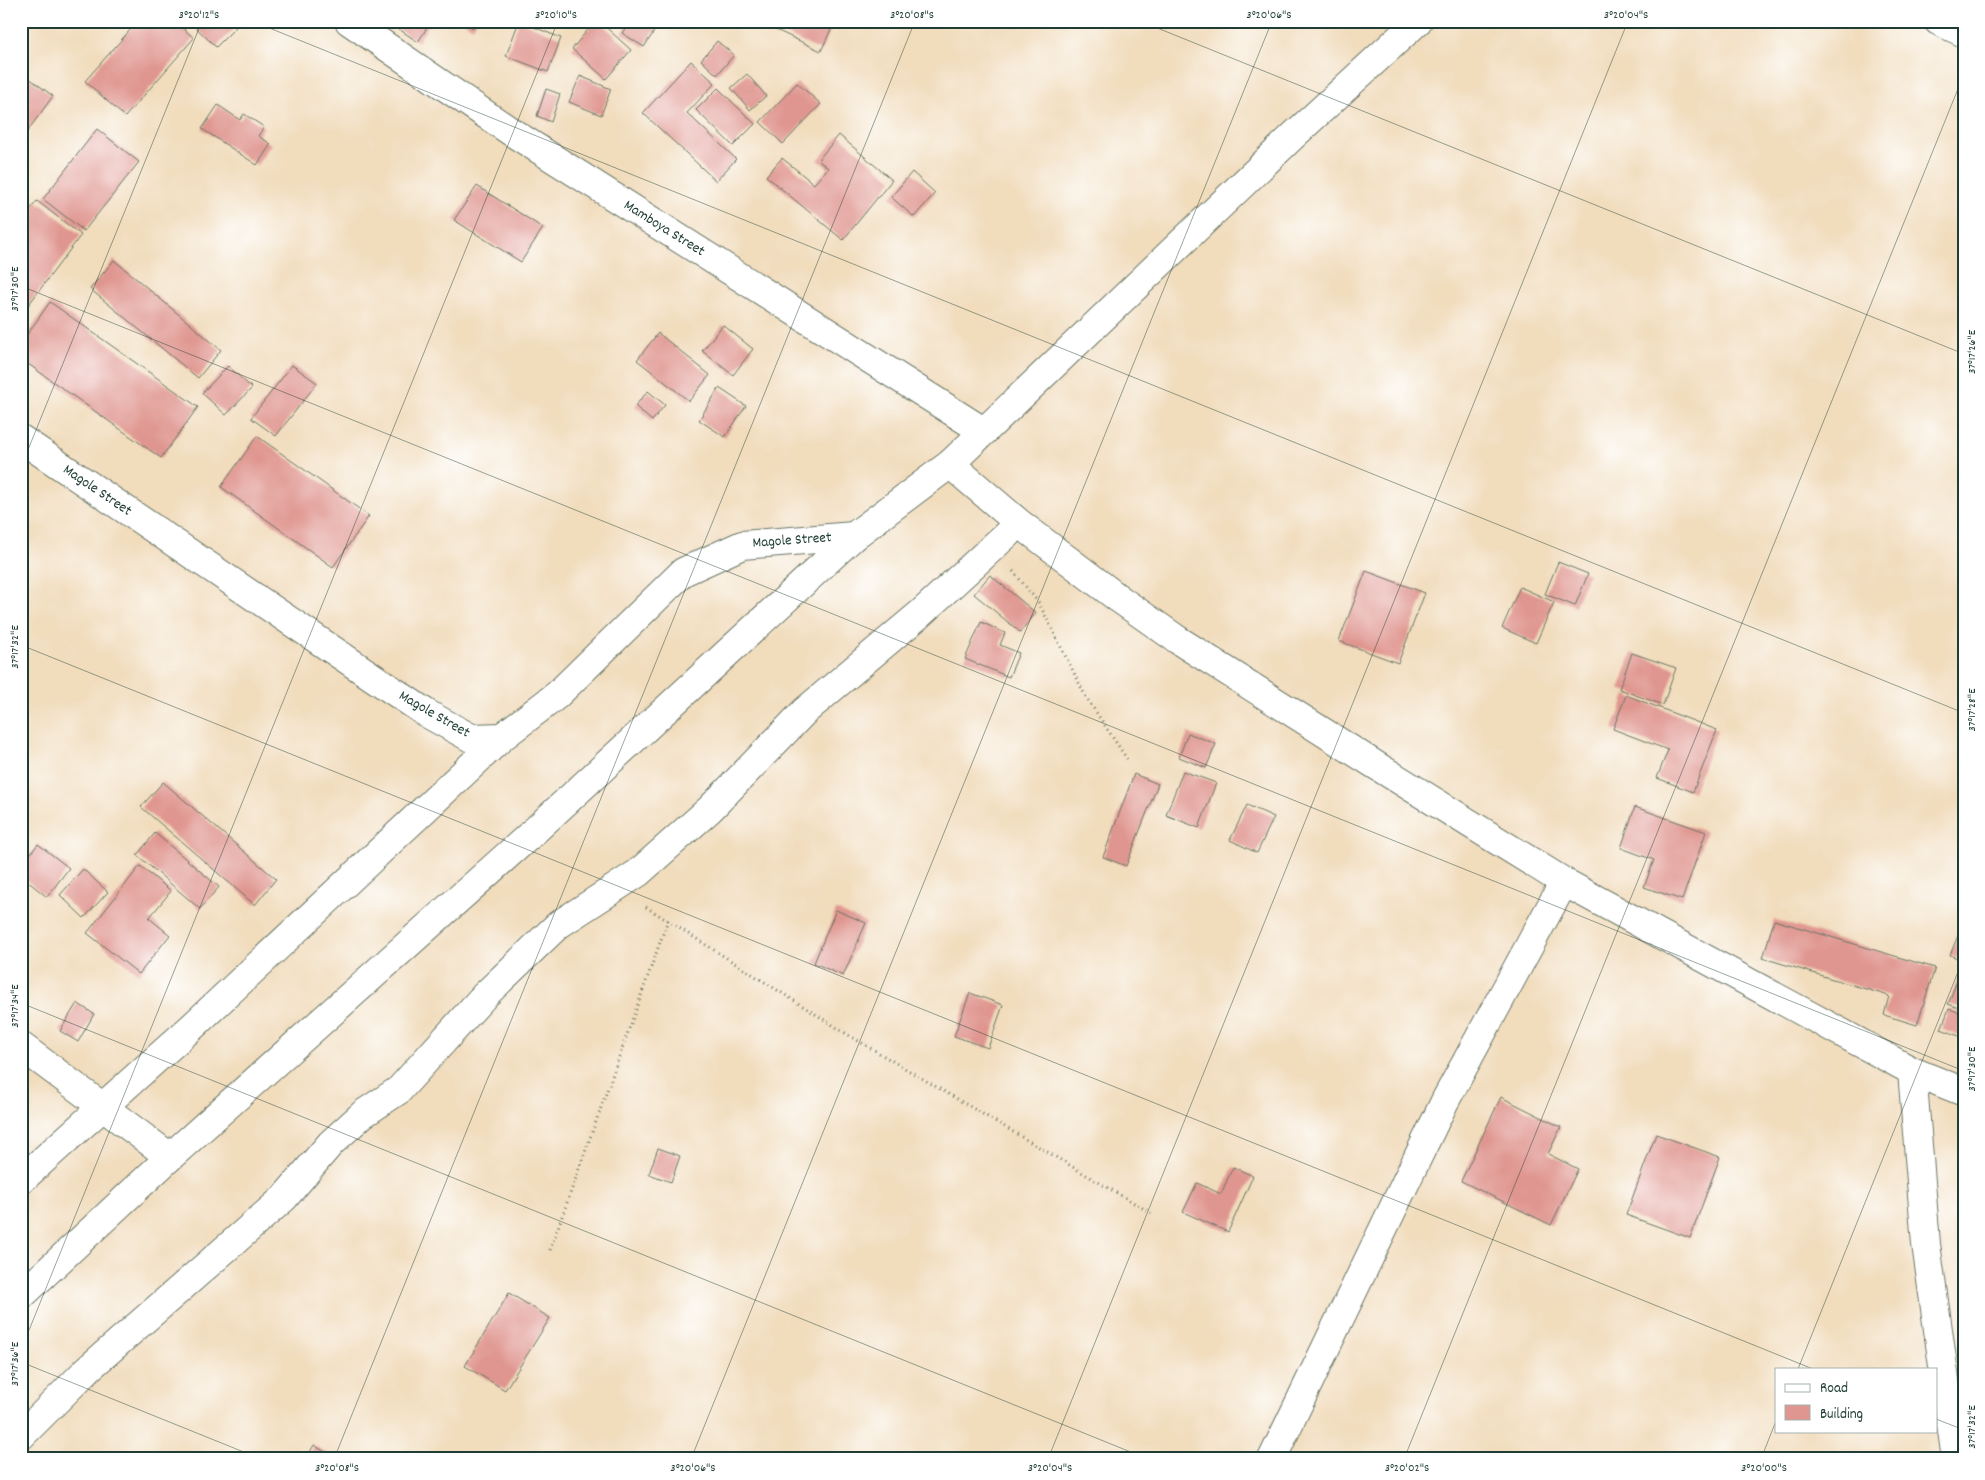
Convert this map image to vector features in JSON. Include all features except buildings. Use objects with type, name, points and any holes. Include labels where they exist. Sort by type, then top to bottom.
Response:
[{"type":"main road","name":"Mamboya Street","points":[[349,21],[510,131],[983,431]]},
{"type":"main road","points":[[21,1296],[170,1157],[530,835],[854,536],[950,464],[1286,143],[1418,21]]},
{"type":"main road","points":[[1938,21],[1964,33]]},
{"type":"main road","name":"Magole Street","points":[[21,439],[426,713],[471,738],[502,736],[557,694],[683,572],[742,545],[854,536]]},
{"type":"main road","points":[[950,464],[1019,523],[1178,640],[1564,882],[1912,1071],[1964,1092]]},
{"type":"main road","points":[[21,1436],[88,1369],[284,1198],[331,1143],[363,1114],[400,1090],[485,995],[558,925],[638,874],[710,809],[805,711],[920,614],[1019,523]]},
{"type":"main road","points":[[21,1180],[193,1026],[502,736]]},
{"type":"main road","points":[[1272,1459],[1445,1101],[1564,882]]},
{"type":"main road","points":[[21,1046],[170,1157]]},
{"type":"main road","points":[[1912,1071],[1926,1244],[1956,1459]]},
{"type":"path","points":[[994,547],[1039,603],[1086,697],[1126,759]]},
{"type":"path","points":[[615,888],[850,1036],[1151,1213]]},
{"type":"path","points":[[550,1250],[668,920]]}]
